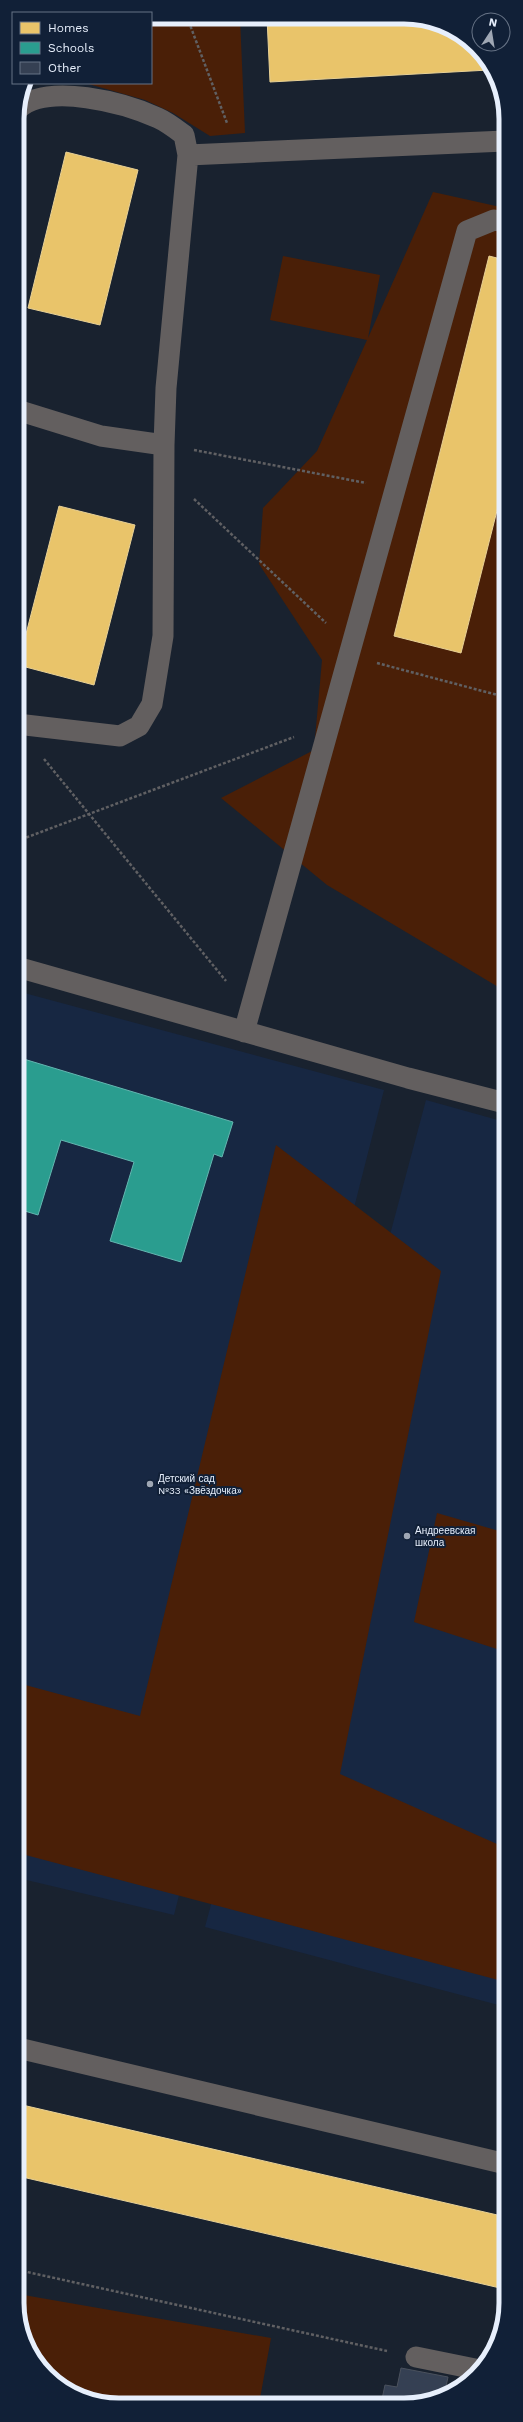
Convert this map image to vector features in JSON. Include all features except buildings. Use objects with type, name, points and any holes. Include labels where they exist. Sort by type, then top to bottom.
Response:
[{"type":"lane","points":[[24,725],[120,736],[139,726],[152,704],[163,636],[163,470],[166,388],[188,155],[184,135],[159,118],[112,102],[53,95],[26,102]]},
{"type":"lane","points":[[188,155],[499,141]]},
{"type":"lane","points":[[244,1032],[467,231],[494,220],[499,221]]},
{"type":"lane","points":[[24,412],[101,436],[164,444]]},
{"type":"lane","points":[[24,969],[244,1032],[499,1101]]},
{"type":"lane","points":[[24,2049],[499,2162]]},
{"type":"lane","points":[[416,2357],[472,2368]]},
{"type":"path","points":[[190,24],[239,153]]},
{"type":"path","points":[[164,444],[395,489]]},
{"type":"path","points":[[163,470],[332,628],[349,655],[499,695]]},
{"type":"path","points":[[24,839],[330,724]]},
{"type":"path","points":[[42,755],[250,1011]]},
{"type":"path","points":[[24,2271],[416,2357]]},
{"type":"shaded area","points":[[152,24],[240,24],[245,133],[210,136],[173,113],[145,100],[89,84],[152,84]]},
{"type":"shaded area","points":[[433,192],[499,207],[499,987],[327,885],[221,798],[314,750],[322,660],[259,564],[263,508],[317,451],[367,340],[270,320],[283,256],[380,275],[368,338]]},
{"type":"shaded area","name":"Детский сад №33 «Звёздочка»","points":[[24,993],[384,1090],[174,1915],[24,1879]]},
{"type":"shaded area","name":"Андреевская школа","points":[[426,1100],[499,1120],[499,2005],[205,1927]]},
{"type":"shaded area","points":[[276,1145],[441,1271],[340,1774],[499,1845],[499,1980],[24,1855],[24,1685],[140,1716]]},
{"type":"shaded area","points":[[437,1513],[499,1531],[499,1650],[414,1622]]},
{"type":"shaded area","points":[[24,2295],[271,2338],[260,2398],[113,2398],[100,2396],[88,2393],[66,2382],[52,2370],[40,2356],[27,2328]]},
{"type":"place","name":"Детский сад №33 «Звёздочка»","points":[[150,1484]]},
{"type":"place","name":"Андреевская школа","points":[[407,1536]]}]
